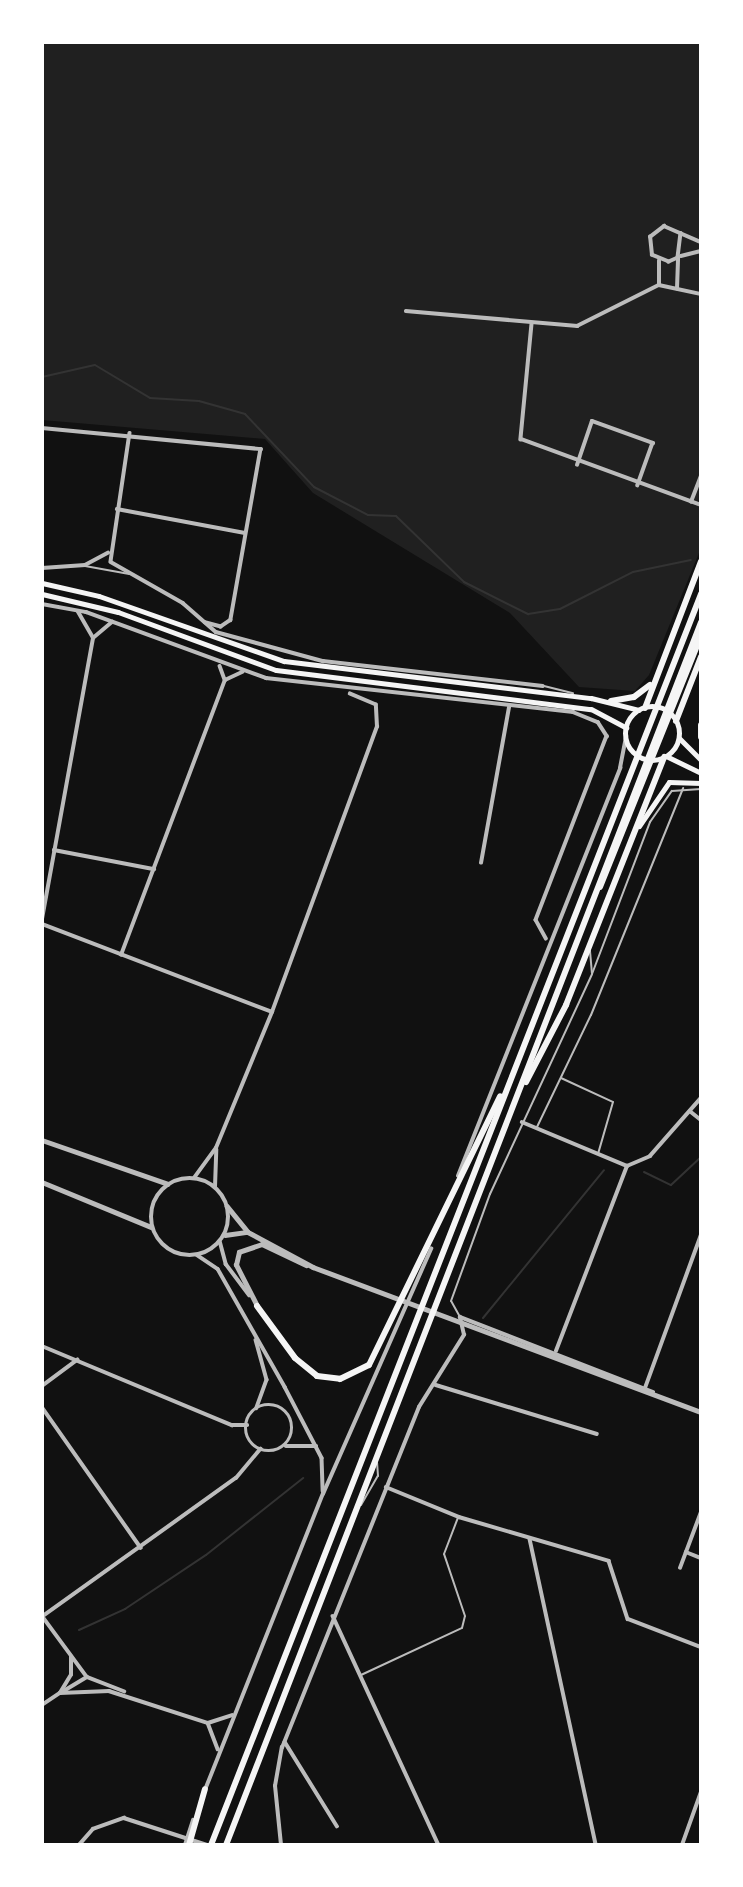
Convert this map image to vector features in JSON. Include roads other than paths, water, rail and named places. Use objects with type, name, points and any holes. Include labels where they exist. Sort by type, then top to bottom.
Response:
[{"type":"highway","points":[[642,709],[701,561]]},
{"type":"highway","points":[[209,1845],[701,594]]},
{"type":"highway","points":[[226,1845],[701,622]]},
{"type":"highway","points":[[681,679],[701,636]]},
{"type":"highway","points":[[676,721],[701,657]]},
{"type":"highway","points":[[611,701],[634,697],[652,684]]},
{"type":"highway","points":[[701,724],[701,737]]},
{"type":"highway","points":[[518,1095],[566,1005],[665,757]]},
{"type":"highway","points":[[257,1306],[305,1368],[328,1379],[350,1377],[377,1357],[431,1249],[452,1195],[509,1082]]},
{"type":"highway","points":[[187,1845],[205,1789]]},
{"type":"main road","points":[[42,583],[99,596],[246,652],[338,672],[591,698],[642,709],[663,709],[676,721],[678,738],[701,760]]},
{"type":"main road","points":[[42,594],[118,612],[276,670],[574,709],[610,715],[626,728]]},
{"type":"main road","points":[[642,709],[626,728],[626,737],[640,757],[665,757],[701,773]]},
{"type":"main road","points":[[665,757],[678,738]]},
{"type":"main road","points":[[631,837],[669,782],[701,783]]},
{"type":"street","points":[[659,285],[659,261],[650,237],[664,226],[701,242]]},
{"type":"street","points":[[677,289],[681,233]]},
{"type":"street","points":[[659,261],[701,251]]},
{"type":"street","points":[[406,311],[577,326],[659,285],[701,294]]},
{"type":"street","points":[[531,324],[521,439],[577,465],[700,507]]},
{"type":"street","points":[[577,465],[592,421],[653,443],[638,485]]},
{"type":"street","points":[[42,428],[130,433],[261,449],[233,606],[226,625],[204,623]]},
{"type":"street","points":[[108,553],[130,433]]},
{"type":"street","points":[[691,502],[701,476]]},
{"type":"street","points":[[116,509],[245,533]]},
{"type":"street","points":[[42,568],[85,565],[108,553]]},
{"type":"street","points":[[108,553],[129,575],[160,589],[204,623],[245,643],[323,661],[543,686]]},
{"type":"street","points":[[42,604],[112,621],[243,672],[368,698],[379,714],[377,727],[272,1012],[216,1148],[194,1178]]},
{"type":"street","points":[[76,611],[93,638]]},
{"type":"street","points":[[42,919],[93,638],[112,621]]},
{"type":"street","points":[[121,955],[225,680],[220,665]]},
{"type":"street","points":[[225,680],[243,672]]},
{"type":"street","points":[[329,690],[509,707],[574,709],[598,722],[607,736],[536,920],[546,938]]},
{"type":"street","points":[[481,863],[509,707]]},
{"type":"street","points":[[452,1195],[620,768],[626,737]]},
{"type":"street","points":[[54,850],[154,869]]},
{"type":"street","points":[[42,924],[272,1012]]},
{"type":"street","points":[[522,1122],[626,1166],[650,1156],[701,1098]]},
{"type":"street","points":[[690,1111],[701,1120]]},
{"type":"street","points":[[42,1140],[169,1184],[194,1178],[215,1187]]},
{"type":"street","points":[[216,1148],[215,1187],[248,1232],[313,1267]]},
{"type":"street","points":[[556,1351],[626,1166]]},
{"type":"street","points":[[42,1182],[152,1227],[165,1247],[197,1255],[218,1269],[317,1447],[325,1470],[323,1494]]},
{"type":"street","points":[[152,1227],[153,1203],[169,1184]]},
{"type":"street","points":[[197,1255],[220,1241],[224,1235],[227,1206]]},
{"type":"street","points":[[224,1235],[248,1232]]},
{"type":"street","points":[[645,1388],[701,1235]]},
{"type":"street","points":[[220,1241],[226,1264],[257,1306]]},
{"type":"street","points":[[257,1306],[236,1265],[246,1248],[262,1244],[360,1287],[701,1412]]},
{"type":"street","points":[[205,1789],[323,1494],[431,1249]]},
{"type":"street","points":[[460,1317],[556,1351],[663,1397]]},
{"type":"street","points":[[281,1845],[275,1786],[285,1742],[333,1616],[419,1407],[436,1385],[464,1335],[460,1317]]},
{"type":"street","points":[[247,1425],[257,1408],[267,1380],[253,1332]]},
{"type":"street","points":[[42,1346],[232,1425],[247,1425]]},
{"type":"street","points":[[42,1386],[78,1360]]},
{"type":"street","points":[[436,1385],[597,1434]]},
{"type":"street","points":[[42,1407],[141,1548]]},
{"type":"street","points":[[257,1408],[285,1411],[292,1429],[284,1446]]},
{"type":"street","points":[[247,1425],[260,1449]]},
{"type":"street","points":[[233,1714],[208,1723],[87,1677],[42,1616],[236,1478],[260,1449],[284,1446],[317,1447]]},
{"type":"street","points":[[386,1487],[459,1517],[613,1566],[628,1619],[701,1647]]},
{"type":"street","points":[[680,1568],[701,1511]]},
{"type":"street","points":[[530,1539],[596,1845]]},
{"type":"street","points":[[686,1552],[701,1558]]},
{"type":"street","points":[[333,1616],[439,1845]]},
{"type":"street","points":[[60,1693],[71,1675],[70,1655]]},
{"type":"street","points":[[42,1705],[87,1677]]},
{"type":"street","points":[[60,1693],[130,1694]]},
{"type":"street","points":[[208,1723],[218,1752]]},
{"type":"street","points":[[285,1742],[337,1826]]},
{"type":"street","points":[[681,1845],[701,1793]]},
{"type":"street","points":[[80,1844],[114,1819],[164,1828],[209,1845]]},
{"type":"lane","points":[[85,565],[129,575]]},
{"type":"lane","points":[[543,686],[591,698]]},
{"type":"lane","points":[[536,1129],[683,787]]},
{"type":"lane","points":[[460,1317],[451,1301],[522,1122],[592,974],[661,800],[683,787],[701,789]]},
{"type":"lane","points":[[592,939],[592,974]]},
{"type":"lane","points":[[560,1078],[613,1102],[598,1154]]},
{"type":"lane","points":[[359,1676],[462,1628],[465,1615],[444,1554],[459,1517]]},
{"type":"waterway","points":[[42,377],[95,365],[150,398],[199,401],[245,414],[314,487],[368,515],[396,516],[464,582],[528,614],[560,609],[633,572],[691,560]]},
{"type":"waterway","points":[[644,1172],[671,1185],[701,1157]]},
{"type":"waterway","points":[[483,1318],[604,1170]]},
{"type":"waterway","points":[[79,1630],[125,1609],[206,1555],[303,1478]]}]
